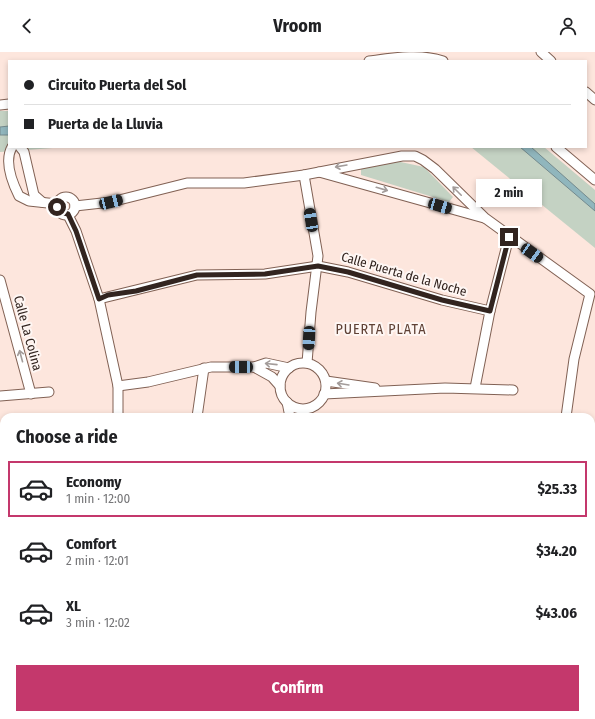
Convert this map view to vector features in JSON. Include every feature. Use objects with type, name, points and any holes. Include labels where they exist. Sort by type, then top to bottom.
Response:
[{"type":"street","points":[[541,52],[550,60]]},
{"type":"street","points":[[376,60],[396,57],[435,58],[440,60]]},
{"type":"street","points":[[587,93],[595,100]]},
{"type":"street","points":[[11,148],[9,152],[13,181],[19,196],[31,198],[43,203],[57,204]]},
{"type":"street","points":[[20,148],[24,152],[31,198]]},
{"type":"street","points":[[557,148],[595,180]]},
{"type":"street","points":[[74,206],[111,202],[187,183],[244,183],[304,175],[318,171],[402,156],[415,156],[435,169],[485,218],[509,237],[590,294],[574,359],[567,413]]},
{"type":"street","points":[[318,171],[485,218]]},
{"type":"street","points":[[304,175],[318,256],[318,266],[311,312],[307,363]]},
{"type":"street","points":[[68,198],[72,200],[74,206],[73,211],[68,214],[60,212],[57,204],[60,200],[68,198]]},
{"type":"street","points":[[68,214],[76,231],[99,299],[118,386],[118,413]]},
{"type":"street","points":[[475,388],[490,311],[509,237]]},
{"type":"street","name":"Calle Puerta de la Noche","points":[[99,299],[108,295],[136,291],[197,275],[265,274],[318,266],[348,272],[442,300],[490,311]]},
{"type":"street","name":"Calle La Colina","points":[[0,280],[31,394]]},
{"type":"street","points":[[118,386],[148,382],[204,368],[254,367],[266,363],[289,368]]},
{"type":"street","points":[[280,386],[284,373],[294,364],[307,363],[319,369],[326,381],[324,394],[320,401],[307,412],[287,402]]},
{"type":"street","points":[[254,367],[272,377],[280,386],[282,394],[287,402],[289,413]]},
{"type":"street","points":[[198,413],[204,368]]},
{"type":"street","points":[[326,381],[388,390]]},
{"type":"street","points":[[324,394],[360,394],[388,390],[475,388],[513,390]]},
{"type":"street","points":[[0,396],[49,392]]},
{"type":"green space","points":[[0,111],[8,111],[8,148],[53,148],[0,152]]},
{"type":"green space","points":[[472,148],[545,148],[595,190],[595,248]]},
{"type":"green space","points":[[396,161],[424,167],[453,197],[449,202],[361,175],[361,169]]},
{"type":"water","points":[[8,126],[8,135],[0,135],[0,127]]},
{"type":"water","points":[[521,148],[532,148],[595,204],[595,211]]},
{"type":"district","name":"PUERTA PLATA","points":[[381,329]]},
{"type":"route","points":[[57,207],[62,214],[68,214],[76,231],[99,299],[108,295],[136,291],[197,275],[265,274],[326,266],[442,300],[490,311],[509,237]]}]
